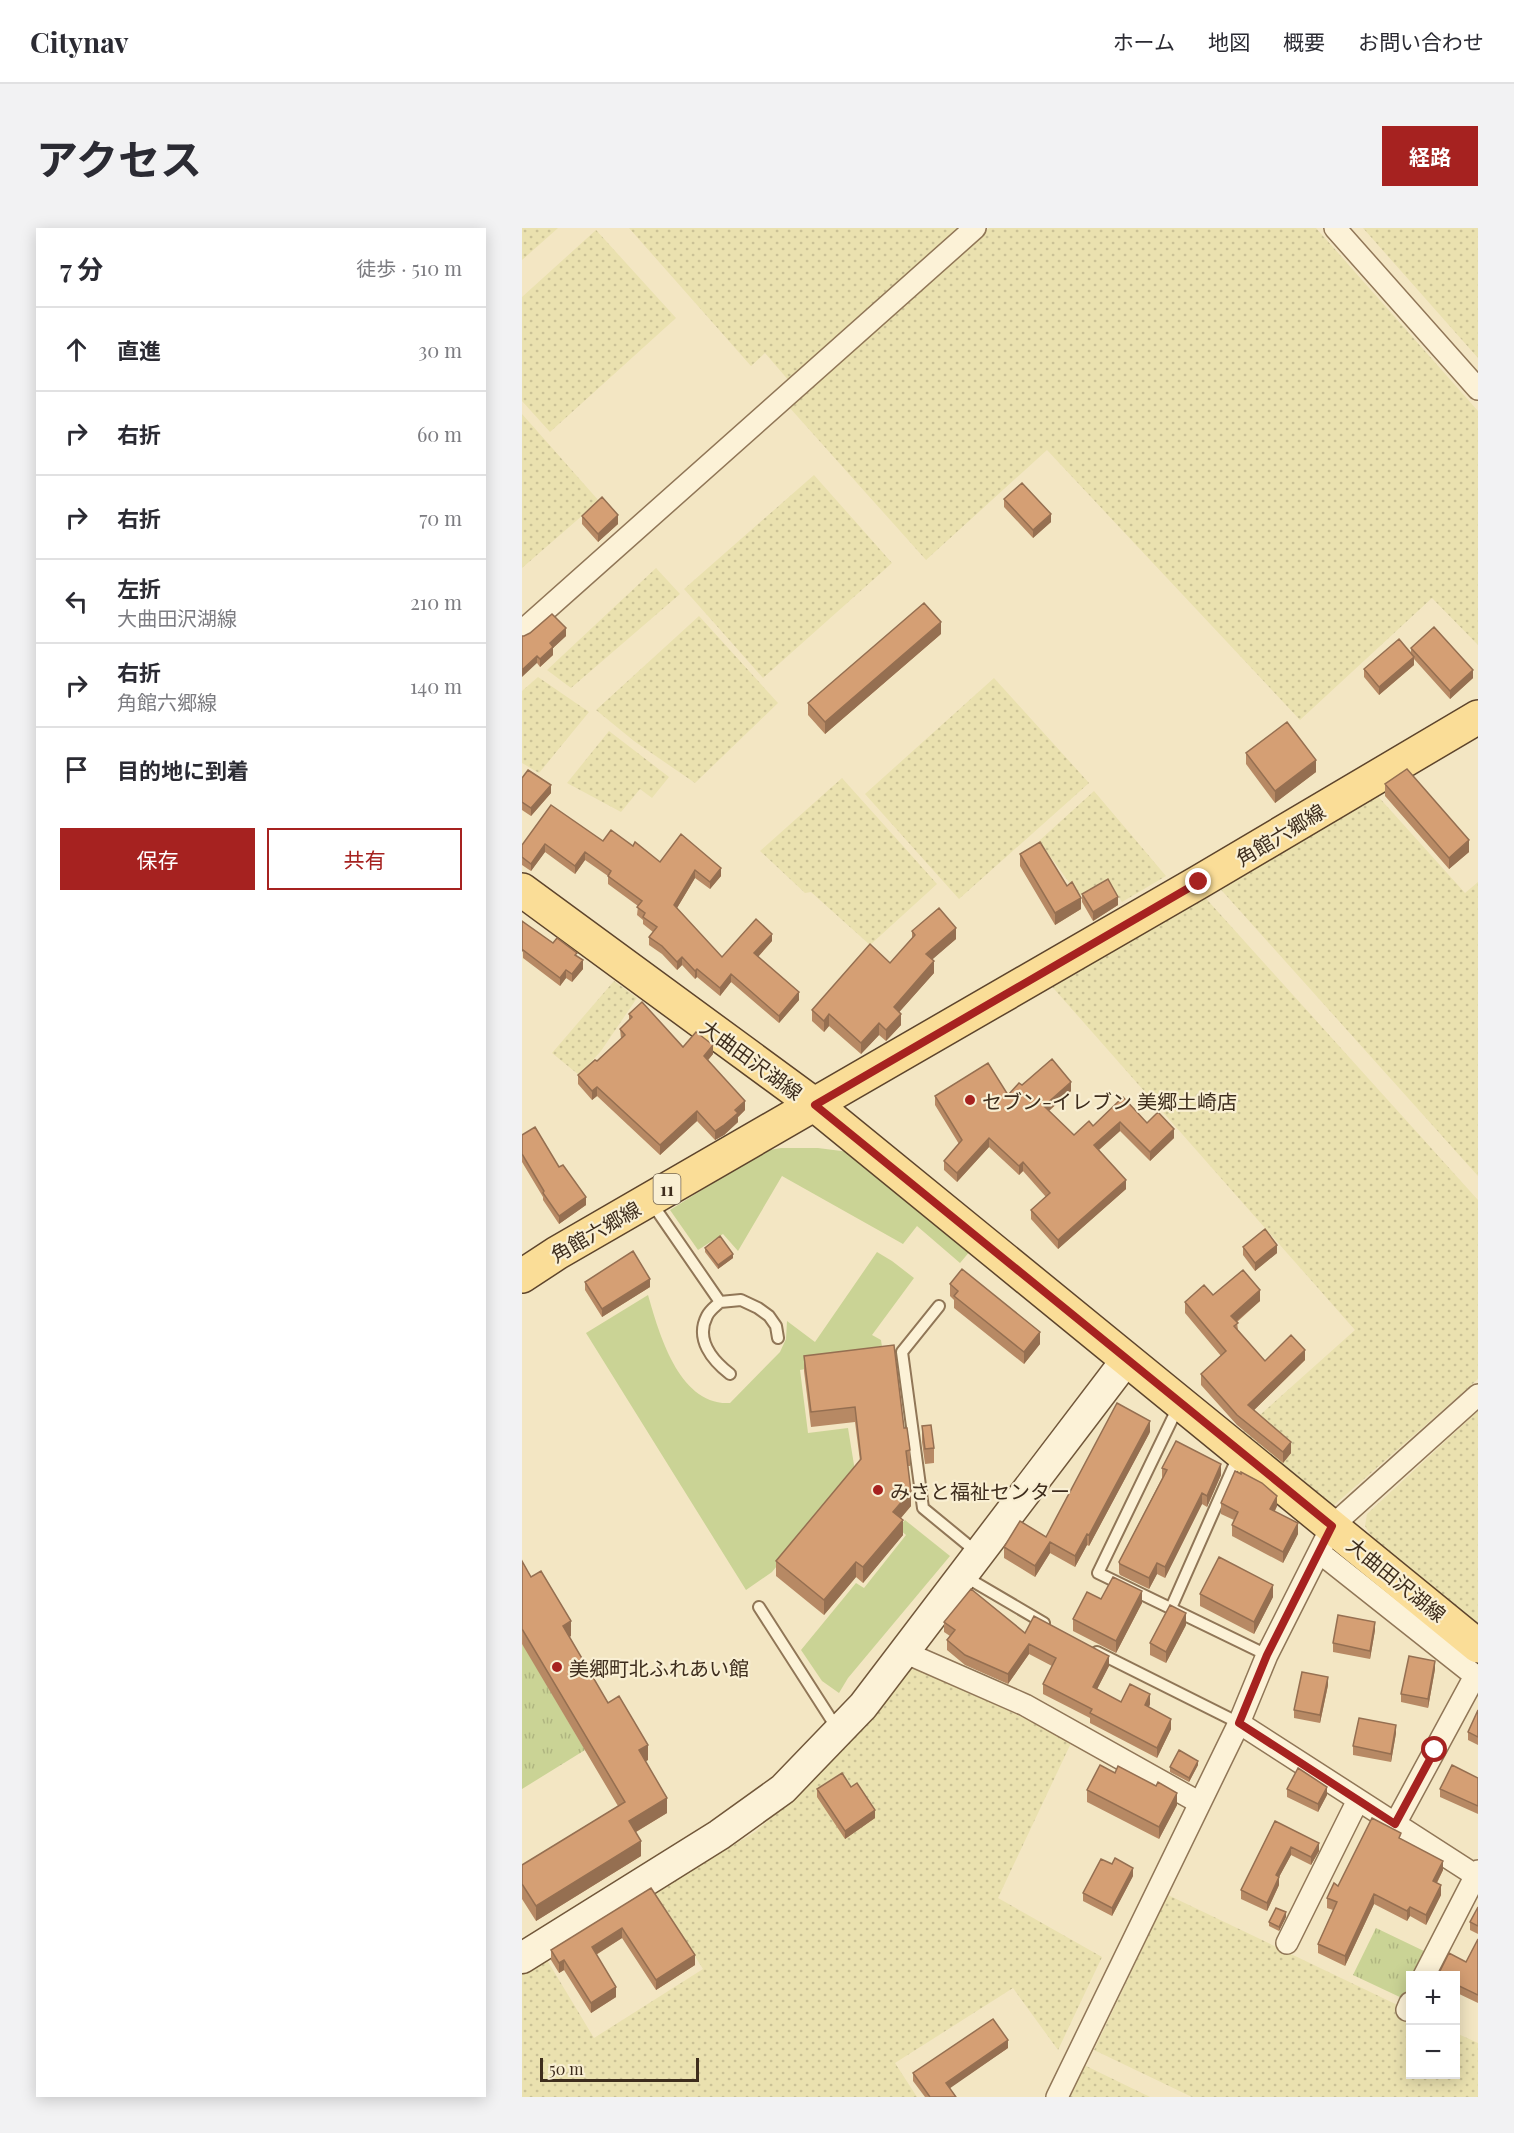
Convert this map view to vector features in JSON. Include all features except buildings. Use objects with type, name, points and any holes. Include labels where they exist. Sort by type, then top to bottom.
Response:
[{"type":"main road","name":"角館六郷線","points":[[522,1276],[557,1252],[815,1105],[1478,717]]},
{"type":"main road","name":"大曲田沢湖線","points":[[522,890],[815,1105],[1240,1451],[1326,1539],[1477,1667]]},
{"type":"street","points":[[522,630],[975,228]]},
{"type":"street","points":[[1335,228],[1478,389]]},
{"type":"street","points":[[522,1958],[719,1835],[783,1789],[862,1706],[1127,1359]]},
{"type":"street","points":[[1057,2097],[1239,1723],[1267,1655],[1326,1539],[1478,1395]]},
{"type":"street","points":[[904,1652],[1025,1705],[1200,1803]]},
{"type":"street","points":[[1395,1824],[1477,1667]]},
{"type":"street","points":[[1239,1723],[1477,1874],[1427,1971]]},
{"type":"street","points":[[1287,1943],[1358,1800]]},
{"type":"lane","points":[[649,1200],[720,1302]]},
{"type":"lane","points":[[730,1374],[716,1363],[705,1345],[703,1331],[707,1314],[720,1302],[741,1300],[758,1308],[769,1316],[776,1326],[778,1338]]},
{"type":"lane","points":[[939,1306],[902,1352],[923,1508],[970,1564],[1057,1630]]},
{"type":"lane","points":[[1180,1402],[1098,1573],[1267,1655]]},
{"type":"lane","points":[[1171,1608],[1240,1451]]},
{"type":"lane","points":[[759,1607],[838,1731]]},
{"type":"lane","points":[[1087,1646],[1239,1723]]},
{"type":"shaded area","points":[[522,228],[558,228],[522,260]]},
{"type":"shaded area","points":[[629,228],[963,228],[790,382],[765,353],[751,366]]},
{"type":"shaded area","points":[[989,228],[1316,228],[1478,411],[1478,645],[1432,598],[1300,720],[1047,450],[926,560],[789,407]]},
{"type":"shaded area","points":[[1363,228],[1478,228],[1478,358]]},
{"type":"shaded area","points":[[596,230],[676,318],[550,432],[522,401],[522,297]]},
{"type":"shaded area","points":[[522,414],[599,501],[522,568]]},
{"type":"shaded area","points":[[814,475],[892,563],[763,678],[684,589]]},
{"type":"shaded area","points":[[656,568],[680,594],[571,688],[547,670]]},
{"type":"shaded area","points":[[699,616],[778,703],[695,783],[634,741],[596,710]]},
{"type":"shaded area","points":[[538,677],[589,712],[539,773],[522,763],[522,691]]},
{"type":"shaded area","points":[[994,678],[1089,783],[959,899],[865,794]]},
{"type":"shaded area","points":[[609,731],[669,777],[652,798],[640,789],[621,812],[567,783]]},
{"type":"shaded area","points":[[842,778],[937,884],[870,945],[811,892],[805,893],[760,851]]},
{"type":"shaded area","points":[[1094,791],[1166,876],[1122,902],[1107,879],[1079,896],[1039,841]]},
{"type":"shaded area","points":[[1375,793],[1465,893],[1478,882],[1478,1176],[1215,883]]},
{"type":"shaded area","points":[[1201,893],[1478,1200],[1478,1379],[1333,1506],[1242,1431],[1355,1330],[1048,982]]},
{"type":"shaded area","points":[[614,981],[637,998],[601,1051],[579,1075],[552,1053]]},
{"type":"shaded area","points":[[1478,1411],[1478,1627],[1374,1541],[1365,1526],[1367,1514]]},
{"type":"shaded area","points":[[912,1665],[1072,1741],[998,1898],[1102,1957],[1058,2050],[1013,1988],[895,2063],[917,2097],[522,2097],[522,1969],[544,1955],[594,2038],[703,1969],[655,1893],[755,1832],[787,1804]]},
{"type":"shaded area","points":[[1168,1895],[1406,2009],[1406,2079],[1460,2079],[1460,2035],[1478,2043],[1478,2097],[1192,2097],[1094,2050]]},
{"type":"shaded area","points":[[1084,2065],[1150,2097],[1068,2097]]},
{"type":"green space","points":[[781,1148],[818,1148],[849,1152],[971,1250],[960,1263],[917,1226],[903,1244],[782,1176],[738,1251],[723,1234],[698,1250],[670,1210],[764,1151]]},
{"type":"green space","points":[[877,1252],[914,1278],[872,1335],[881,1340],[883,1354],[800,1370],[808,1433],[848,1428],[855,1471],[772,1572],[746,1590],[586,1333],[648,1295],[665,1347],[685,1380],[697,1393],[712,1401],[730,1403],[780,1352],[786,1339],[787,1321],[815,1342]]},
{"type":"green space","points":[[905,1520],[950,1556],[848,1678],[839,1693],[822,1681],[801,1650],[856,1583],[864,1588],[906,1535],[898,1528]]},
{"type":"green space","points":[[522,1643],[585,1750],[522,1789]]},
{"type":"green space","points":[[1376,1928],[1426,1952],[1417,1971],[1406,1971],[1404,1999],[1353,1975]]},
{"type":"place","name":"セブン-イレブン 美郷土崎店","points":[[970,1100]]},
{"type":"place","name":"みさと福祉センター","points":[[878,1490]]},
{"type":"place","name":"美郷町北ふれあい館","points":[[557,1667]]},
{"type":"route","points":[[1199,882],[815,1105],[1332,1526],[1267,1655],[1239,1723],[1395,1824],[1435,1750]]}]
